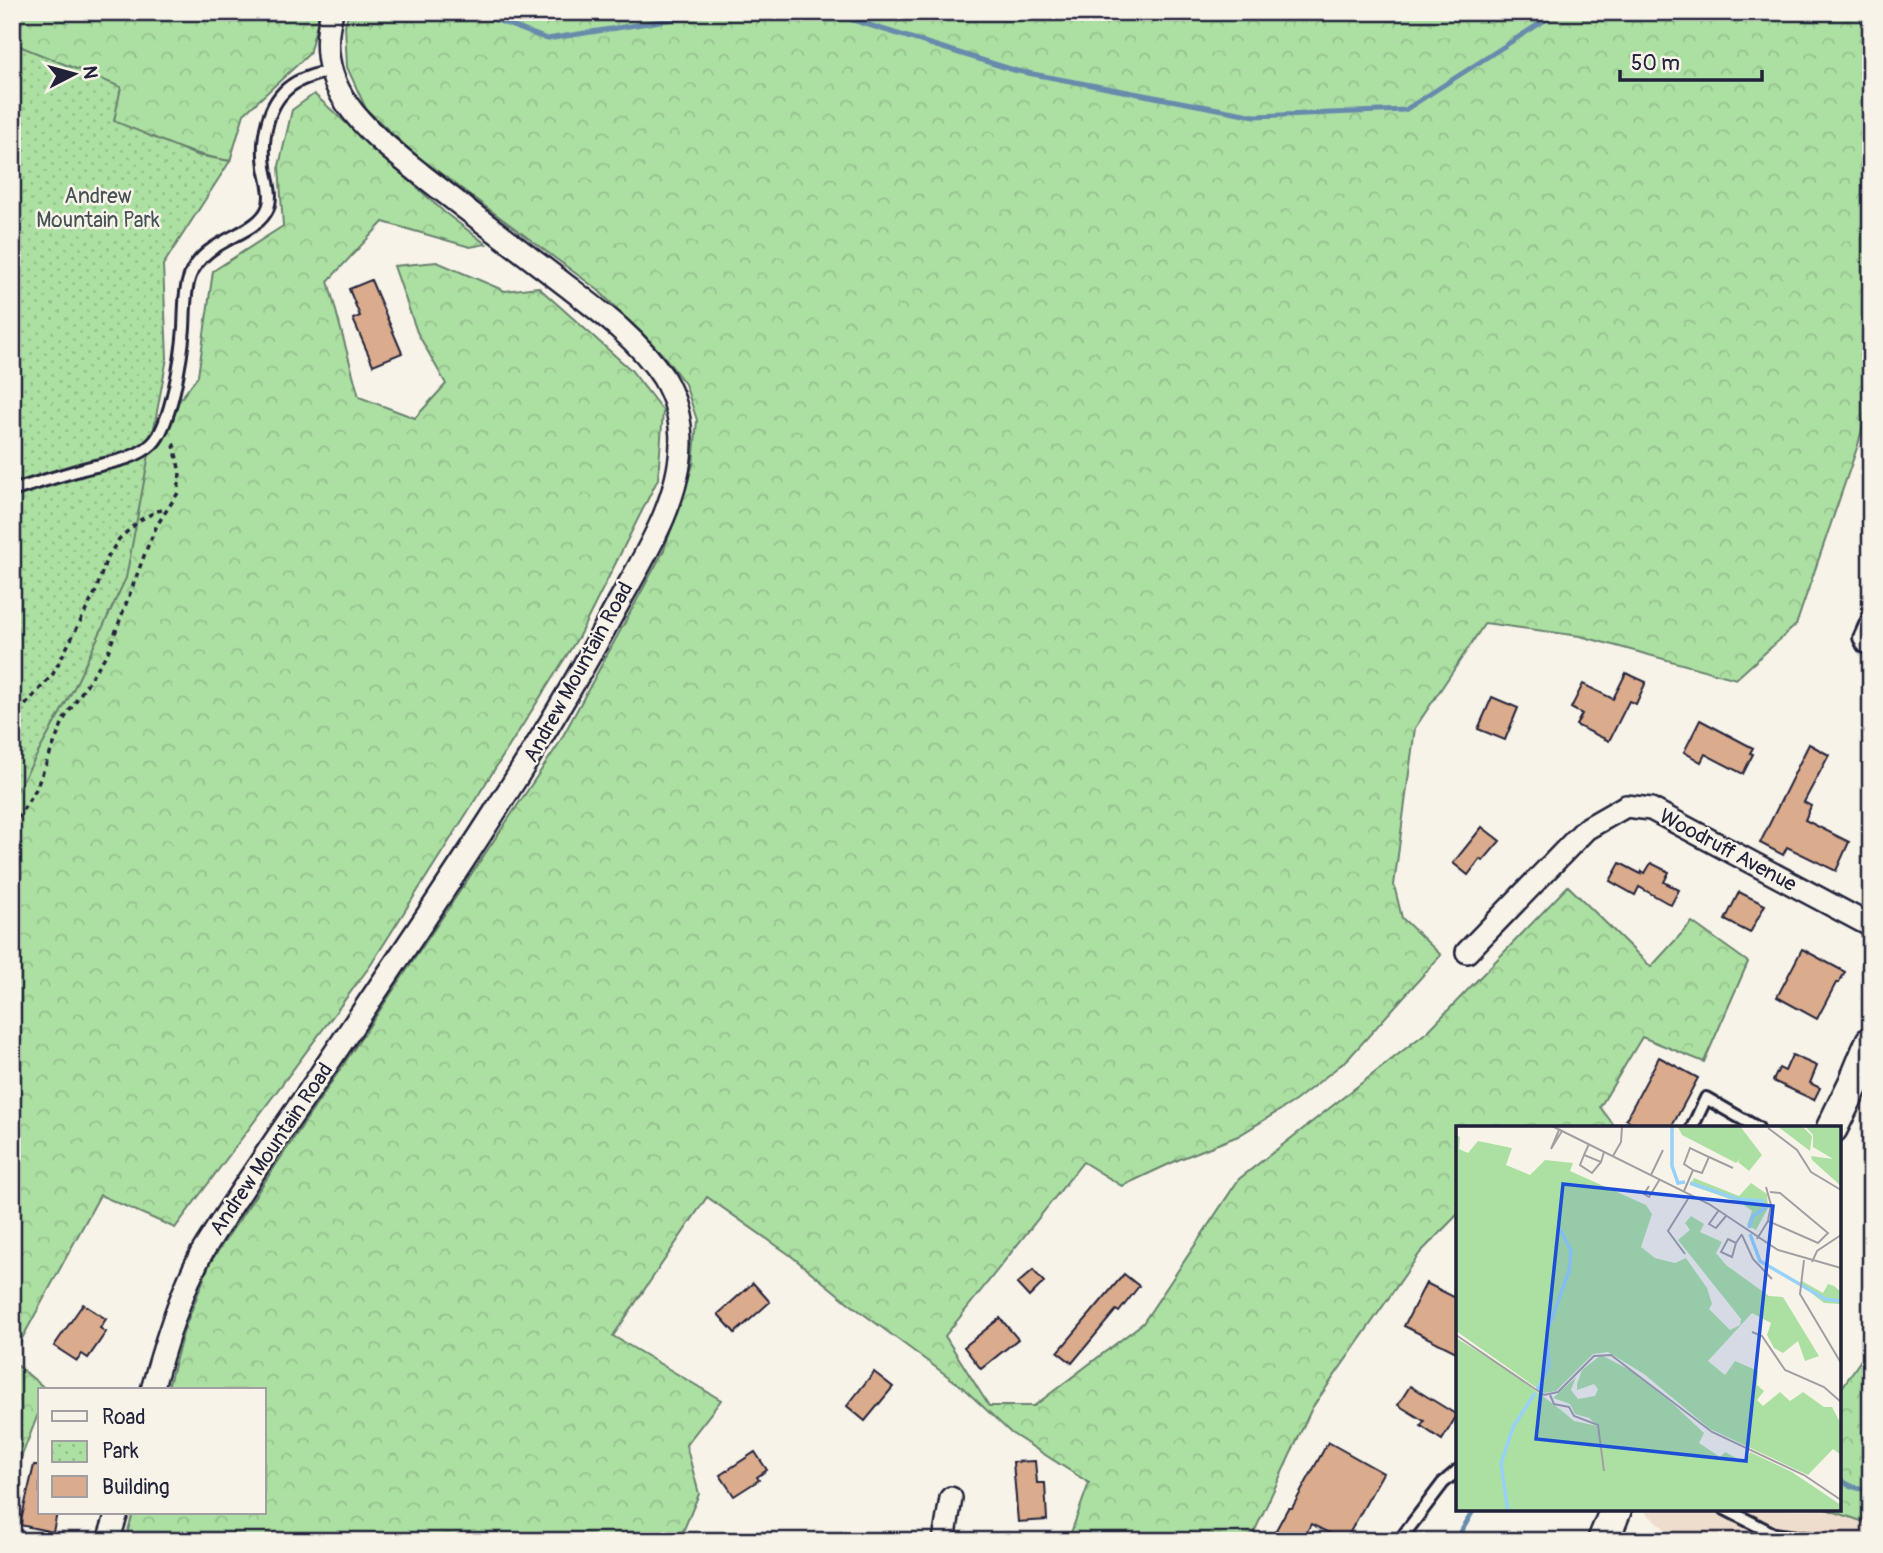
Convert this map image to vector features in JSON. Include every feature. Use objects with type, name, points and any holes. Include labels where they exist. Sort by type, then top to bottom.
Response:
[{"type":"street","name":"Andrew Mountain Road","points":[[153,1388],[184,1292],[201,1254],[525,768],[638,566],[662,517],[679,466],[681,427],[677,410],[664,380],[647,356],[598,310],[365,129],[347,106],[331,70],[328,25],[332,12]]},
{"type":"street","name":"Woodruff Avenue","points":[[1467,952],[1586,830],[1626,806],[1651,809],[1871,926]]},
{"type":"street","points":[[1833,1126],[1871,1042]]},
{"type":"street","points":[[944,1541],[951,1498]]},
{"type":"street","points":[[1603,1541],[1615,1511]]},
{"type":"street","points":[[108,1541],[117,1514]]},
{"type":"lane","points":[[12,491],[139,454],[162,433],[184,332],[186,295],[195,265],[224,240],[261,219],[268,208],[270,197],[263,145],[273,107],[292,85],[331,70]]},
{"type":"lane","points":[[1871,611],[1859,638],[1863,646],[1871,650]]},
{"type":"lane","points":[[1693,1126],[1706,1098],[1755,1126]]},
{"type":"lane","points":[[1399,1541],[1443,1483],[1456,1472]]},
{"type":"lane","points":[[1730,1511],[1775,1537],[1826,1541]]},
{"type":"path","points":[[12,827],[36,789],[64,719],[108,652],[157,525],[178,493],[180,473],[174,446],[162,433]]},
{"type":"path","points":[[12,720],[53,674],[96,591],[106,560],[119,540],[140,520],[158,511],[170,509]]},
{"type":"shaded area","points":[[1841,1389],[1871,1395],[1871,1541],[1679,1541],[1645,1512],[1841,1511]]},
{"type":"green space","points":[[12,12],[320,12],[309,54],[244,114],[230,161],[201,155],[145,135],[12,69]]},
{"type":"green space","points":[[349,12],[1871,12],[1871,394],[1858,445],[1796,625],[1736,679],[1580,636],[1485,623],[1415,728],[1394,885],[1402,918],[1441,955],[1348,1059],[1295,1101],[1238,1136],[1122,1186],[1083,1162],[945,1336],[989,1406],[1034,1406],[1143,1323],[1239,1179],[1428,1031],[1568,886],[1651,967],[1692,922],[1748,962],[1704,1062],[1642,1037],[1600,1107],[1614,1126],[1456,1126],[1456,1216],[1420,1253],[1312,1408],[1250,1541],[1068,1541],[1089,1483],[1011,1433],[961,1386],[850,1304],[790,1255],[707,1197],[613,1336],[721,1400],[686,1445],[699,1494],[679,1541],[125,1541],[133,1514],[266,1514],[266,1388],[168,1388],[184,1330],[210,1263],[558,745],[664,550],[693,465],[697,420],[685,384],[663,355],[598,290],[412,152],[366,109],[347,67],[345,25]]},
{"type":"green space","name":"Andrew Mountain Park","points":[[12,43],[121,87],[114,121],[196,155],[230,161],[163,265],[167,358],[126,578],[74,688],[12,800]]},
{"type":"green space","points":[[314,94],[444,212],[486,244],[470,247],[383,222],[328,281],[359,397],[415,418],[446,384],[417,332],[394,266],[437,262],[505,291],[538,287],[631,370],[663,411],[658,479],[579,636],[370,966],[175,1228],[100,1195],[12,1357],[12,513],[121,477],[198,376],[213,271],[283,226],[279,166],[292,110]]},
{"type":"green space","points":[[1871,1345],[1871,1524],[1832,1511],[1841,1511],[1841,1389]]},
{"type":"green space","points":[[12,1361],[45,1388],[38,1388],[38,1414],[12,1481]]},
{"type":"building","points":[[371,280],[402,353],[373,365],[353,319],[360,316],[349,289]]},
{"type":"building","points":[[1626,673],[1646,682],[1636,704],[1629,701],[1609,741],[1576,725],[1582,714],[1571,708],[1583,684],[1613,699]]},
{"type":"building","points":[[1492,697],[1518,708],[1505,740],[1478,729]]},
{"type":"building","points":[[1700,720],[1753,748],[1750,753],[1753,754],[1743,774],[1705,754],[1701,762],[1684,752]]},
{"type":"building","points":[[1809,744],[1829,755],[1804,802],[1811,806],[1805,820],[1849,842],[1836,871],[1787,847],[1783,855],[1760,843]]},
{"type":"building","points":[[1482,827],[1500,841],[1483,861],[1480,859],[1468,875],[1453,863]]},
{"type":"building","points":[[1620,863],[1641,874],[1642,871],[1645,873],[1651,863],[1669,872],[1664,882],[1679,890],[1671,905],[1639,887],[1635,895],[1610,881]]},
{"type":"building","points":[[1739,892],[1765,905],[1750,933],[1725,920]]},
{"type":"building","points":[[1802,949],[1845,972],[1839,983],[1836,983],[1817,1019],[1777,997]]},
{"type":"building","points":[[1792,1055],[1817,1066],[1810,1083],[1820,1088],[1814,1100],[1773,1081],[1779,1068],[1785,1071]]},
{"type":"building","points":[[1659,1057],[1698,1078],[1672,1126],[1638,1126],[1626,1119]]},
{"type":"building","points":[[1033,1270],[1044,1282],[1029,1297],[1017,1284]]},
{"type":"building","points":[[1124,1274],[1139,1286],[1072,1363],[1058,1352]]},
{"type":"building","points":[[753,1283],[770,1302],[735,1333],[718,1314]]},
{"type":"building","points":[[1426,1283],[1456,1298],[1456,1352],[1404,1326]]},
{"type":"building","points":[[83,1304],[106,1319],[100,1328],[106,1332],[88,1358],[82,1354],[77,1361],[54,1346]]},
{"type":"building","points":[[1000,1318],[1018,1339],[981,1369],[964,1347]]},
{"type":"building","points":[[874,1372],[893,1387],[865,1421],[847,1406]]},
{"type":"building","points":[[1410,1386],[1456,1417],[1442,1440],[1421,1426],[1424,1421],[1398,1405]]},
{"type":"building","points":[[1328,1442],[1383,1473],[1345,1541],[1311,1524],[1302,1541],[1270,1541],[1288,1508],[1292,1508]]},
{"type":"building","points":[[755,1452],[767,1470],[757,1477],[759,1480],[734,1496],[720,1475]]},
{"type":"building","points":[[1035,1461],[1037,1483],[1045,1483],[1047,1520],[1018,1522],[1013,1462]]},
{"type":"building","points":[[34,1465],[38,1465],[38,1514],[57,1514],[53,1532],[20,1525]]},
{"type":"waterway","points":[[475,12],[547,39],[718,12]]},
{"type":"waterway","points":[[827,12],[1017,71],[1255,116],[1405,110],[1556,13]]},
{"type":"waterway","points":[[1841,1479],[1849,1485],[1871,1490]]},
{"type":"waterway","points":[[1456,1541],[1473,1511]]}]
